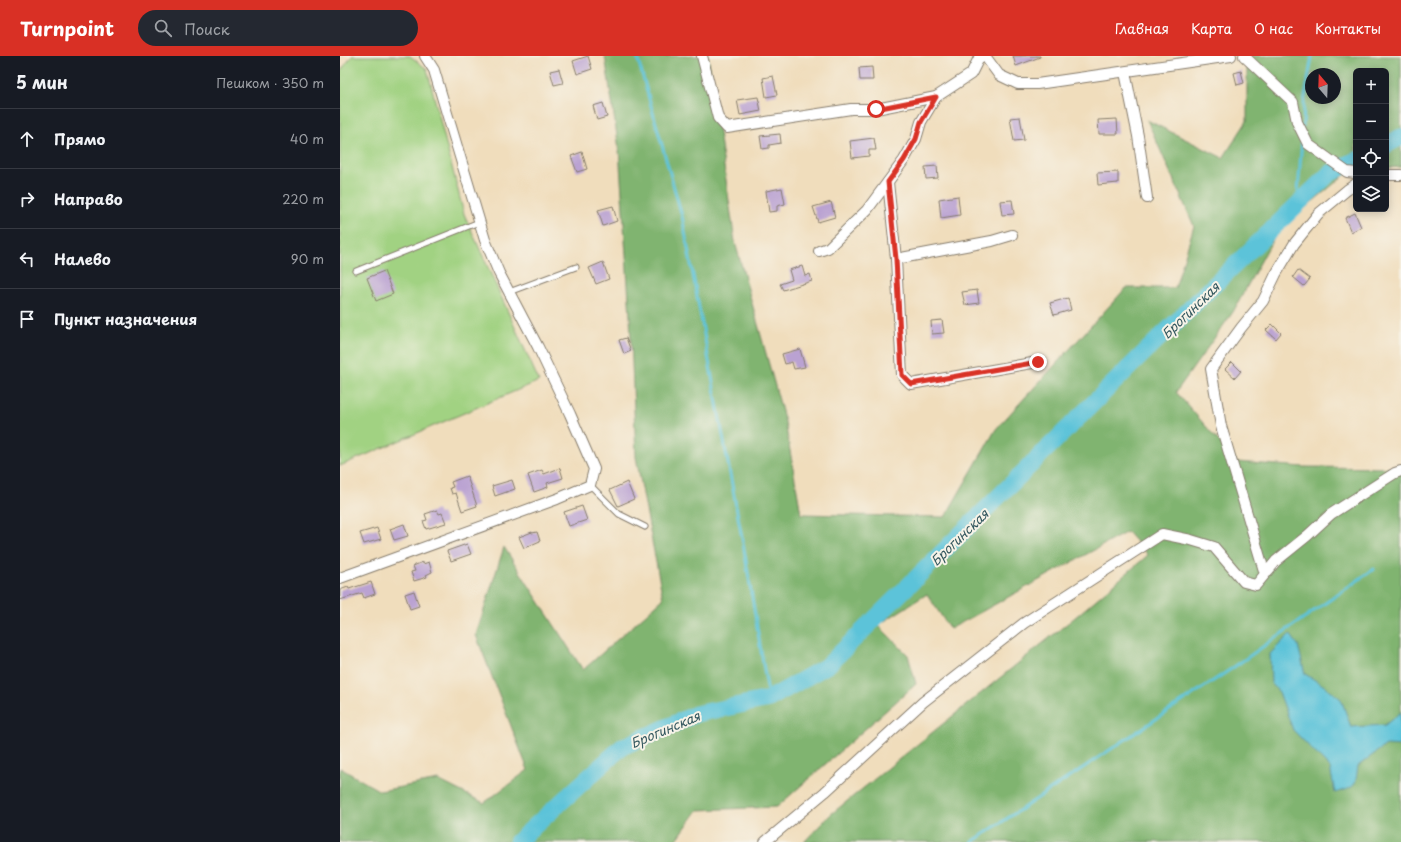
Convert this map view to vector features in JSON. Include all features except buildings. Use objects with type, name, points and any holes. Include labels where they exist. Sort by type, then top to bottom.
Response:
[{"type":"street","points":[[340,578],[557,499],[590,485],[594,469],[570,414],[509,292],[485,240],[434,70],[425,56]]},
{"type":"street","points":[[702,56],[718,118],[727,128],[851,109],[876,109],[936,97],[971,74],[980,56]]},
{"type":"street","points":[[986,56],[999,75],[1018,84],[1036,84],[1231,56]]},
{"type":"street","points":[[1244,56],[1293,102],[1297,122],[1308,144],[1347,172],[1353,173]]},
{"type":"street","points":[[1125,72],[1130,103],[1138,136],[1147,198]]},
{"type":"street","points":[[818,251],[828,248],[867,210],[904,160],[916,139],[921,122],[936,97]]},
{"type":"street","points":[[1389,175],[1401,175]]},
{"type":"street","points":[[888,182],[896,259],[902,375],[911,384],[1038,362]]},
{"type":"street","points":[[1265,574],[1220,426],[1211,370],[1263,301],[1276,274],[1294,244],[1318,214],[1353,186]]},
{"type":"street","points":[[896,259],[992,241],[1012,235]]},
{"type":"street","points":[[765,842],[825,792],[923,702],[1024,623],[1162,534],[1191,540],[1214,547],[1244,582],[1256,585],[1276,561],[1331,514],[1395,473],[1401,471]]},
{"type":"lane","points":[[356,272],[479,222]]},
{"type":"lane","points":[[509,292],[576,267]]},
{"type":"lane","points":[[590,485],[619,514],[645,527]]},
{"type":"green space","points":[[352,56],[410,56],[427,69],[464,214],[539,381],[340,466],[340,72]]},
{"type":"green space","points":[[605,56],[708,56],[735,242],[785,422],[801,514],[945,517],[996,429],[1126,288],[1175,288],[1194,226],[1147,120],[1223,158],[1247,121],[1247,56],[1401,56],[1401,167],[1389,168],[1389,68],[1353,68],[1353,172],[1347,173],[1278,230],[1233,312],[1176,392],[1237,462],[1304,467],[1401,468],[1401,842],[804,842],[830,815],[1079,614],[1148,555],[1127,532],[950,629],[927,594],[878,625],[908,655],[916,684],[777,807],[698,810],[675,842],[340,842],[340,768],[380,791],[438,780],[484,803],[528,770],[476,635],[504,547],[583,670],[663,599],[636,457],[630,316],[619,149]]},
{"type":"water","points":[[1290,634],[1298,645],[1305,674],[1323,685],[1341,699],[1351,727],[1385,725],[1401,712],[1401,746],[1386,745],[1358,766],[1354,785],[1335,793],[1330,768],[1293,730],[1279,692],[1271,683],[1270,654]]},
{"type":"waterway","points":[[637,56],[682,216],[744,549],[769,699]]},
{"type":"waterway","points":[[1303,126],[1304,103],[1312,56]]},
{"type":"waterway","name":"Брогинская","points":[[1389,143],[1401,137]]},
{"type":"waterway","points":[[1297,205],[1302,139]]},
{"type":"waterway","name":"Брогинская","points":[[517,842],[622,747],[696,714],[769,699],[828,665],[1147,350],[1329,174],[1353,162]]},
{"type":"waterway","points":[[972,842],[1231,669],[1374,569]]},
{"type":"route","points":[[876,109],[936,97],[921,122],[916,139],[904,160],[888,182],[896,259],[902,375],[911,384],[1038,362]]}]
